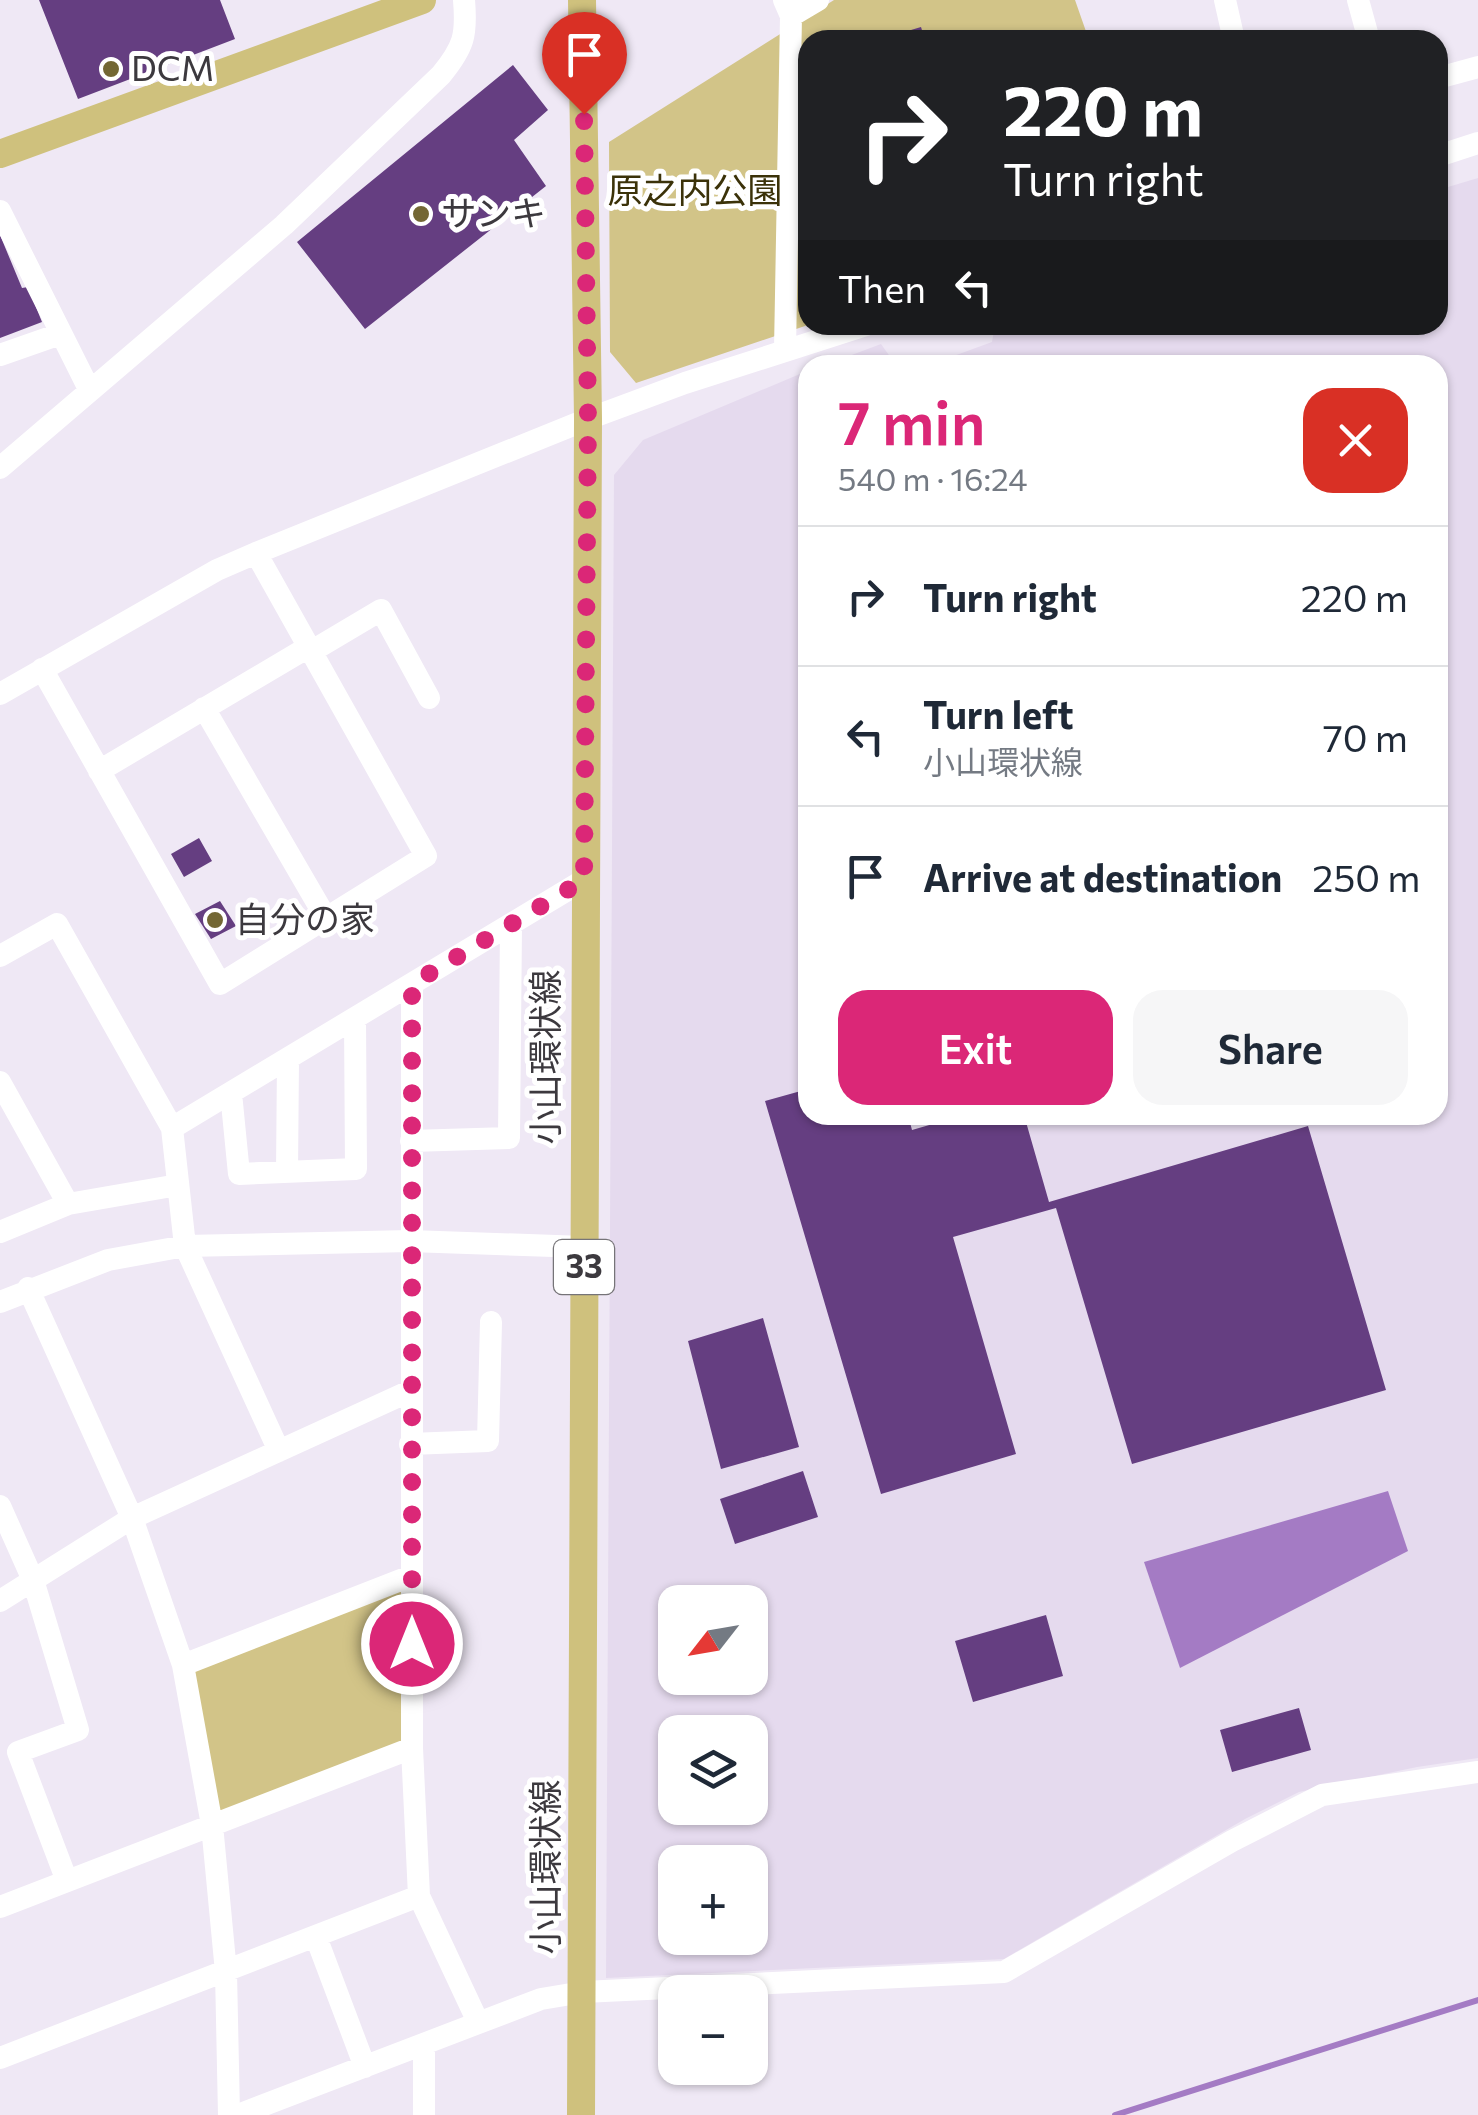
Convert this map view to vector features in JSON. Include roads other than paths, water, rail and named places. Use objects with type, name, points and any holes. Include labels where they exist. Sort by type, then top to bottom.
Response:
[{"type":"main road","points":[[0,154],[422,0]]},
{"type":"main road","name":"小山環状線","points":[[580,2115],[588,419],[582,0]]},
{"type":"street","points":[[0,468],[284,224],[441,75],[458,54],[466,34],[464,0]]},
{"type":"street","points":[[785,350],[788,8],[818,0]]},
{"type":"street","points":[[1225,0],[1232,30]]},
{"type":"street","points":[[1358,0],[1366,30]]},
{"type":"street","points":[[1448,75],[1478,67]]},
{"type":"street","points":[[1448,153],[1478,144]]},
{"type":"street","points":[[0,210],[90,389]]},
{"type":"street","points":[[0,355],[60,334]]},
{"type":"street","points":[[0,694],[217,570],[256,553],[588,419],[834,335]]},
{"type":"street","points":[[42,669],[220,984],[426,856],[256,553]]},
{"type":"street","points":[[99,771],[300,652],[312,652],[381,610],[429,698]]},
{"type":"street","points":[[204,708],[326,918]]},
{"type":"street","points":[[172,1128],[584,880]]},
{"type":"street","points":[[1,952],[57,924],[172,1128],[185,1246],[278,1451]]},
{"type":"street","points":[[411,1141],[508,1138],[510,925]]},
{"type":"street","points":[[412,984],[412,1748],[419,1896],[478,2022]]},
{"type":"street","points":[[231,1093],[239,1174],[356,1169],[355,1019]]},
{"type":"street","points":[[287,1172],[288,1059]]},
{"type":"street","points":[[0,1082],[68,1204]]},
{"type":"street","points":[[0,1232],[68,1204],[178,1186]]},
{"type":"street","points":[[0,1302],[108,1260],[185,1246],[410,1241],[584,1248]]},
{"type":"street","points":[[28,1288],[132,1518],[183,1665],[212,1824],[226,1972],[229,2115]]},
{"type":"street","points":[[410,1444],[488,1440],[491,1322]]},
{"type":"street","points":[[0,1601],[132,1518],[410,1391]]},
{"type":"street","points":[[0,1506],[33,1580],[78,1730],[18,1752],[66,1881]]},
{"type":"street","points":[[183,1665],[411,1576]]},
{"type":"street","points":[[0,1907],[412,1748]]},
{"type":"street","points":[[238,2115],[541,1999],[583,1992],[1004,1972],[1232,1841],[1322,1796],[1478,1772]]},
{"type":"street","points":[[0,2058],[419,1896]]},
{"type":"street","points":[[316,1936],[366,2067]]},
{"type":"street","points":[[424,2044],[424,2115]]},
{"type":"waterway","points":[[1115,2115],[1478,2000]]},
{"type":"place","name":"DCM","points":[[111,69]]},
{"type":"place","name":"サンキ","points":[[421,214]]},
{"type":"place","name":"自分の家","points":[[215,920]]},
{"type":"park label","name":"原之内公園","points":[[695,191]]}]
